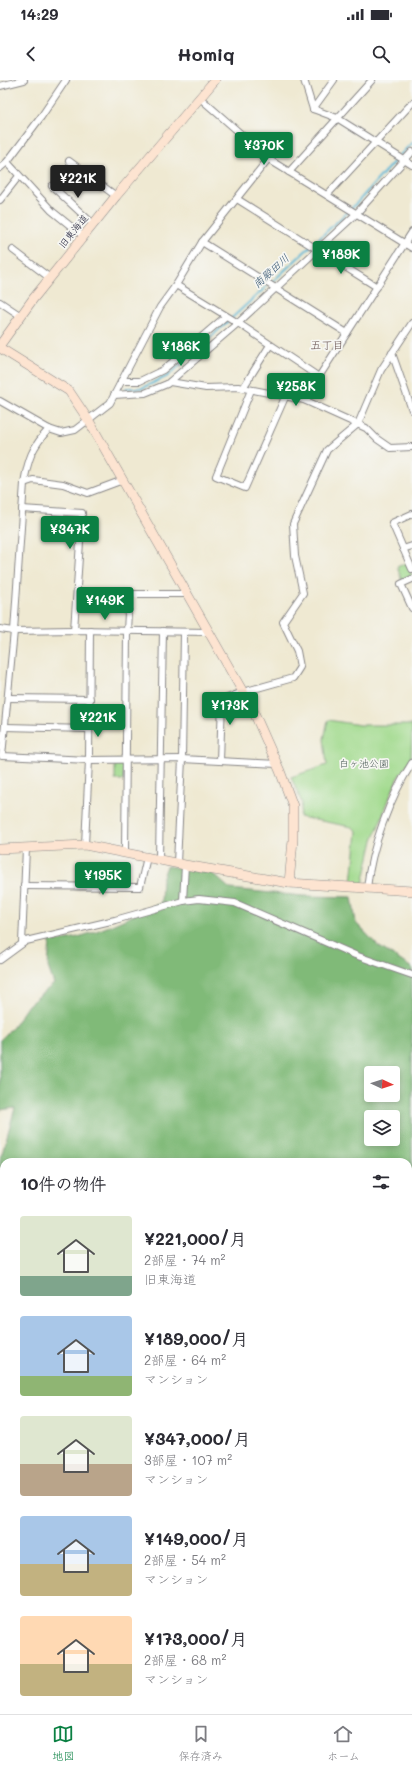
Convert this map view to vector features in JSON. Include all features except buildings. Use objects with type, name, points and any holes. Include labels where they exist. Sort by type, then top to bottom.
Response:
[{"type":"street","points":[[0,86],[24,80]]},
{"type":"street","points":[[0,168],[7,162],[41,117],[66,80]]},
{"type":"street","name":"旧東海道","points":[[0,347],[21,316],[83,236],[215,80]]},
{"type":"street","points":[[304,80],[313,109]]},
{"type":"street","points":[[313,109],[334,80]]},
{"type":"street","points":[[289,172],[372,80]]},
{"type":"street","points":[[200,98],[269,158],[354,214],[412,248]]},
{"type":"street","points":[[327,195],[412,103]]},
{"type":"street","points":[[313,109],[338,118],[412,165]]},
{"type":"street","points":[[114,395],[145,393],[170,382],[237,322],[272,285],[354,214],[401,158],[412,152]]},
{"type":"street","points":[[0,401],[49,429],[61,433],[75,430],[89,421],[110,403],[160,307],[176,285],[202,242],[269,158]]},
{"type":"street","points":[[70,161],[116,196]]},
{"type":"street","points":[[7,162],[52,211],[83,236]]},
{"type":"street","points":[[0,200],[19,176]]},
{"type":"street","points":[[52,186],[93,224]]},
{"type":"street","points":[[237,199],[377,287]]},
{"type":"street","points":[[304,400],[412,232]]},
{"type":"street","points":[[202,242],[347,333]]},
{"type":"street","points":[[13,250],[50,278]]},
{"type":"street","points":[[176,285],[237,322],[270,346],[319,377]]},
{"type":"street","points":[[0,302],[21,316]]},
{"type":"street","points":[[121,381],[140,380],[163,370],[227,317]]},
{"type":"street","points":[[220,761],[222,700],[243,692],[294,678],[300,667],[296,651],[283,622],[303,593],[295,556],[293,524],[327,450],[358,424],[380,370],[412,323]]},
{"type":"street","points":[[243,388],[270,346]]},
{"type":"street","points":[[0,347],[69,391],[89,421],[252,708],[277,764],[293,806],[293,840],[290,883]]},
{"type":"street","points":[[392,353],[412,410]]},
{"type":"street","points":[[170,382],[206,388],[243,388],[286,395],[304,400],[366,428],[377,439],[390,448],[412,447]]},
{"type":"street","points":[[250,390],[216,476],[245,488],[286,395]]},
{"type":"street","points":[[49,429],[37,441],[28,458],[24,483],[14,631],[2,756],[89,760],[182,759],[277,764]]},
{"type":"street","points":[[24,483],[33,480],[63,484],[88,493],[123,480]]},
{"type":"street","points":[[22,509],[82,513],[74,630]]},
{"type":"street","points":[[412,514],[392,523],[412,569]]},
{"type":"street","points":[[403,550],[412,546]]},
{"type":"street","points":[[412,579],[401,584],[412,608]]},
{"type":"street","points":[[125,852],[125,759],[129,594],[188,594]]},
{"type":"street","points":[[0,629],[14,631],[90,630],[209,632]]},
{"type":"street","points":[[85,845],[89,760],[90,630]]},
{"type":"street","points":[[159,859],[162,759],[163,631]]},
{"type":"street","points":[[183,901],[181,864],[184,632]]},
{"type":"street","points":[[8,698],[90,699]]},
{"type":"street","points":[[5,727],[89,729]]},
{"type":"street","points":[[366,888],[374,848],[400,781],[412,763]]},
{"type":"street","points":[[0,849],[85,845],[290,883],[412,891]]},
{"type":"street","points":[[22,943],[26,848]]},
{"type":"street","points":[[24,886],[140,887],[147,857]]},
{"type":"street","points":[[0,960],[22,943],[183,901],[199,899],[234,903],[355,955],[412,975]]},
{"type":"green space","points":[[406,563],[412,576],[402,580],[397,567]]},
{"type":"green space","name":"白ヶ池公園","points":[[328,720],[360,725],[412,725],[411,759],[397,779],[373,840],[363,884],[352,883],[357,831],[352,827],[300,817],[302,803],[291,777],[327,765],[324,739]]},
{"type":"green space","points":[[124,760],[124,780],[115,780],[115,761]]},
{"type":"green space","points":[[167,866],[212,873],[230,889],[303,896],[352,897],[356,923],[378,946],[412,968],[412,1158],[1,1158],[15,1108],[0,1110],[0,1040],[13,1027],[28,1005],[54,984],[48,967],[50,941],[64,940],[92,933],[161,903],[162,879]]},
{"type":"waterway","name":"南殿田川","points":[[400,155],[412,143]]},
{"type":"waterway","name":"南殿田川","points":[[271,283],[355,205],[397,158]]},
{"type":"waterway","name":"南殿田川","points":[[126,388],[142,388],[168,376],[267,286]]},
{"type":"district","name":"五丁目","points":[[327,345]]}]
